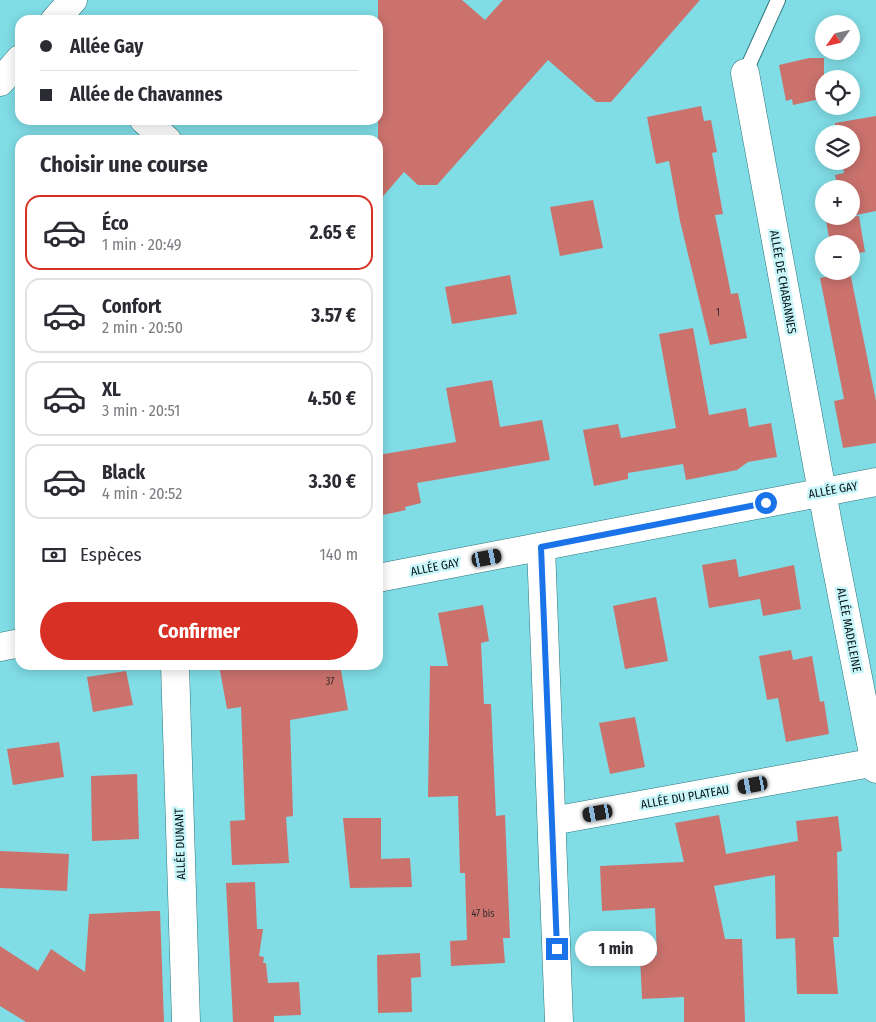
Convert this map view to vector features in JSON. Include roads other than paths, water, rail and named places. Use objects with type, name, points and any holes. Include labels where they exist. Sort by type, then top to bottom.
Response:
[{"type":"street","points":[[60,15],[73,0]]},
{"type":"street","points":[[0,82],[15,66]]},
{"type":"street","name":"ALLÉE DE CHABANNES","points":[[745,73],[822,492]]},
{"type":"street","points":[[150,125],[161,135]]},
{"type":"street","name":"ALLÉE GAY","points":[[383,577],[876,482]]},
{"type":"street","name":"ALLÉE MADELEINE","points":[[822,492],[876,768]]},
{"type":"street","points":[[541,547],[559,1022]]},
{"type":"street","points":[[0,647],[15,644]]},
{"type":"street","name":"ALLÉE DUNANT","points":[[175,670],[186,1022]]},
{"type":"street","name":"ALLÉE DU PLATEAU","points":[[552,821],[876,762]]},
{"type":"lane","points":[[745,73],[778,0]]}]
